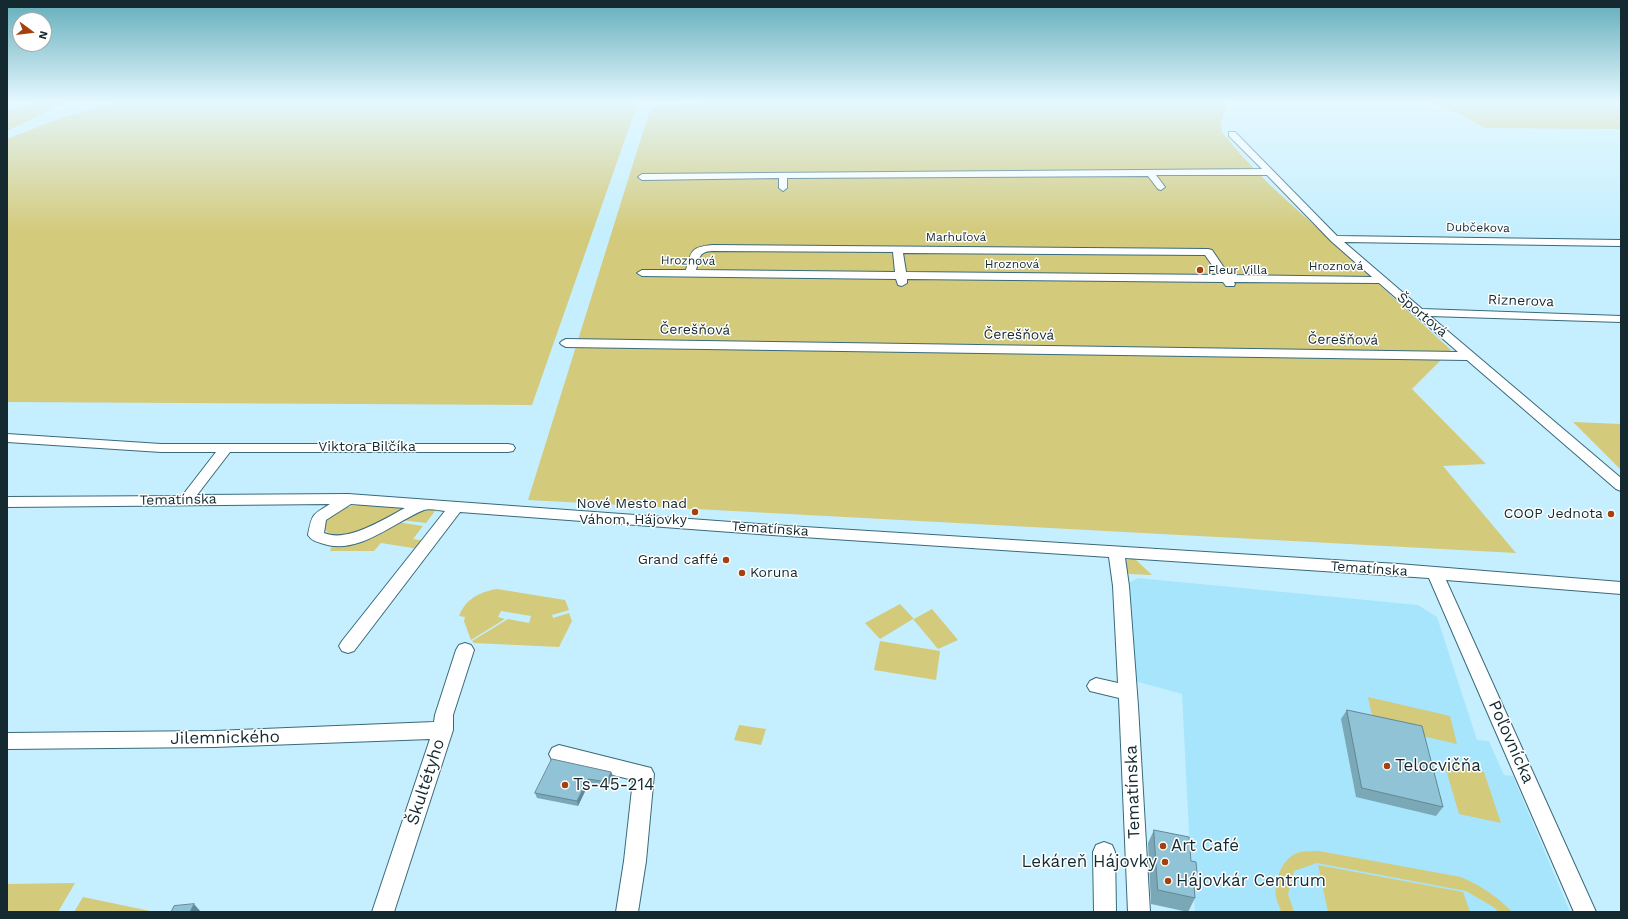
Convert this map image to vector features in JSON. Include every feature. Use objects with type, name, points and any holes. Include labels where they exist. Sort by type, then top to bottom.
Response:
[{"type":"street","name":"Športová","points":[[1242,145],[1334,239],[1621,486]]},
{"type":"street","points":[[642,178],[1268,172]]},
{"type":"street","points":[[1150,173],[1161,187]]},
{"type":"street","points":[[783,176],[783,188]]},
{"type":"street","name":"Dubčekova","points":[[1334,239],[1621,243]]},
{"type":"street","name":"Marhuľová","points":[[690,274],[696,253],[701,249],[1208,252],[1228,282]]},
{"type":"street","points":[[898,250],[902,279]]},
{"type":"street","name":"Hroznová","points":[[642,273],[902,279],[1228,282],[1381,280]]},
{"type":"street","name":"Riznerova","points":[[1419,312],[1621,319]]},
{"type":"street","name":"Čerešňová","points":[[566,343],[1471,356]]},
{"type":"street","name":"Viktora Bilčíka","points":[[7,438],[161,448],[508,448]]},
{"type":"street","points":[[186,500],[226,448]]},
{"type":"street","points":[[348,499],[319,518],[316,535],[328,541],[347,540],[370,532],[423,504]]},
{"type":"street","name":"Tematínska","points":[[7,502],[348,499],[772,530],[1116,552],[1621,588]]},
{"type":"street","points":[[348,646],[456,507]]},
{"type":"street","name":"Tematínska","points":[[1116,552],[1121,582],[1139,912]]},
{"type":"street","name":"Poľovnícka","points":[[1435,574],[1585,912]]},
{"type":"street","name":"Škultétyho","points":[[383,912],[443,730],[444,715],[465,650]]},
{"type":"street","points":[[1096,686],[1128,692]]},
{"type":"street","name":"Jilemnického","points":[[7,741],[214,739],[443,730]]},
{"type":"street","points":[[559,754],[644,774],[635,861],[627,912]]},
{"type":"street","points":[[1104,852],[1105,912]]},
{"type":"shaded area","points":[[7,145],[623,145],[532,405],[7,402]]},
{"type":"shaded area","points":[[639,145],[1233,145],[1271,186],[1451,350],[1412,389],[1486,464],[1443,466],[1516,553],[528,500]]},
{"type":"shaded area","points":[[1573,422],[1621,424],[1621,470]]},
{"type":"shaded area","points":[[375,504],[400,505],[403,510],[378,524],[350,536],[330,535],[324,528],[327,519],[331,514],[343,508]]},
{"type":"shaded area","points":[[437,509],[446,511],[435,511],[426,523],[401,520],[423,511]]},
{"type":"shaded area","points":[[397,522],[423,526],[413,539],[426,541],[419,549],[381,543],[374,551],[330,551],[332,546],[345,544]]},
{"type":"shaded area","points":[[1135,559],[1152,575],[1129,574],[1125,570],[1125,561]]},
{"type":"shaded area","points":[[1138,578],[1418,605],[1437,617],[1477,740],[1489,741],[1504,775],[1513,776],[1570,912],[1195,912],[1189,832],[1182,694],[1135,681],[1125,585]]},
{"type":"shaded area","points":[[497,589],[565,600],[569,610],[552,615],[553,618],[569,613],[572,621],[559,647],[474,643],[472,641],[508,619],[529,623],[531,616],[501,611],[498,617],[505,619],[471,640],[464,621],[465,617],[459,616],[462,610],[469,601],[479,594]]},
{"type":"shaded area","points":[[900,604],[914,619],[932,609],[958,640],[938,649],[913,619],[880,639],[865,623]]},
{"type":"shaded area","points":[[880,641],[940,651],[936,680],[874,670]]},
{"type":"shaded area","points":[[1368,697],[1450,716],[1457,744],[1374,725]]},
{"type":"shaded area","points":[[739,725],[766,729],[761,745],[734,740]]},
{"type":"shaded area","points":[[1444,763],[1484,772],[1501,823],[1459,814]]},
{"type":"shaded area","points":[[1319,851],[1461,877],[1488,892],[1501,901],[1512,912],[1498,912],[1495,908],[1466,891],[1317,863],[1294,871],[1288,894],[1294,912],[1281,912],[1276,897],[1276,884],[1280,870],[1288,859],[1300,852]]},
{"type":"shaded area","points":[[1318,865],[1463,892],[1470,912],[1328,912]]},
{"type":"shaded area","points":[[75,883],[58,912],[7,912],[7,884]]},
{"type":"shaded area","points":[[83,897],[155,912],[74,912]]},
{"type":"building","name":"Telocvičňa","points":[[1347,710],[1422,726],[1443,807],[1362,788]]},
{"type":"building","name":"Ts-45-214","points":[[552,759],[611,772],[607,782],[588,779],[577,801],[535,793]]},
{"type":"building","points":[[1154,830],[1189,837],[1191,861],[1196,862],[1197,873],[1193,873],[1195,898],[1158,890]]},
{"type":"building","points":[[194,904],[190,912],[171,912],[174,906]]},
{"type":"place","name":"Fleur Villa","points":[[1200,270]]},
{"type":"place","name":"Nové Mesto nad Váhom, Hájovky","points":[[695,512]]},
{"type":"place","name":"COOP Jednota","points":[[1611,514]]},
{"type":"place","name":"Grand caffé","points":[[726,560]]},
{"type":"place","name":"Koruna","points":[[742,573]]},
{"type":"place","name":"Telocvičňa","points":[[1387,766]]},
{"type":"place","name":"Ts-45-214","points":[[565,785]]},
{"type":"place","name":"Art Café","points":[[1163,846]]},
{"type":"place","name":"Lekáreň Hájovky","points":[[1165,862]]},
{"type":"place","name":"Hájovkár Centrum","points":[[1168,881]]}]
